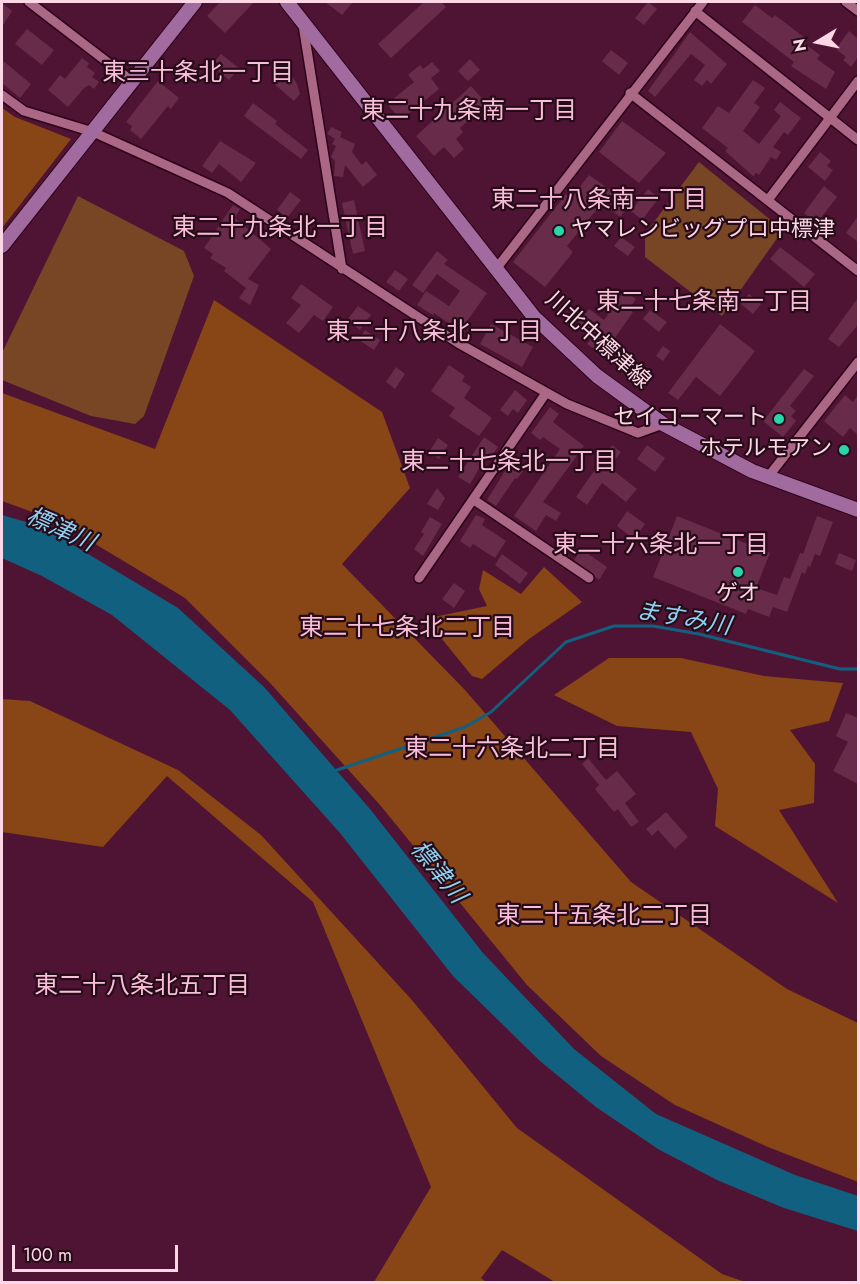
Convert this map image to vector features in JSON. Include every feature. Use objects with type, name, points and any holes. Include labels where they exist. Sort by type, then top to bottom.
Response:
[{"type":"main road","points":[[2,246],[195,2]]},
{"type":"main road","name":"川北中標津線","points":[[287,2],[534,317],[575,356],[612,387],[663,424],[752,471],[858,510]]},
{"type":"street","points":[[29,2],[132,81]]},
{"type":"street","points":[[496,268],[702,2]]},
{"type":"street","points":[[846,2],[858,11]]},
{"type":"street","points":[[695,11],[858,140]]},
{"type":"street","points":[[303,22],[342,269]]},
{"type":"street","points":[[768,200],[858,81]]},
{"type":"street","points":[[630,93],[858,271]]},
{"type":"street","points":[[2,95],[36,116],[93,132],[228,193],[458,343],[546,393],[638,433],[663,424]]},
{"type":"street","points":[[768,477],[858,362]]},
{"type":"street","points":[[419,578],[546,393]]},
{"type":"street","points":[[474,500],[589,578]]},
{"type":"shaded area","points":[[2,108],[15,117],[71,139],[2,228]]},
{"type":"shaded area","points":[[699,162],[783,230],[722,316],[645,257],[645,234]]},
{"type":"shaded area","points":[[78,196],[184,251],[194,276],[144,416],[135,424],[91,416],[2,380],[2,353]]},
{"type":"shaded area","points":[[214,300],[382,412],[410,488],[342,564],[465,690],[631,882],[787,989],[858,1023],[858,1182],[768,1147],[675,1105],[601,1056],[527,985],[380,805],[271,684],[185,598],[57,521],[2,501],[2,393],[155,449]]},
{"type":"shaded area","points":[[544,567],[582,602],[529,639],[482,679],[472,676],[433,628],[434,617],[487,606],[479,589],[483,570],[521,594]]},
{"type":"shaded area","points":[[609,658],[681,658],[764,676],[843,683],[829,721],[790,730],[815,764],[814,803],[779,810],[838,903],[715,826],[718,789],[691,732],[617,726],[554,695]]},
{"type":"shaded area","points":[[2,699],[30,701],[178,770],[261,835],[411,999],[517,1128],[722,1274],[745,1282],[555,1282],[502,1250],[481,1278],[486,1282],[374,1282],[431,1187],[313,902],[167,776],[103,847],[2,832]]},
{"type":"water","points":[[2,515],[43,527],[178,608],[264,687],[370,809],[483,953],[574,1049],[656,1114],[795,1175],[858,1196],[858,1231],[784,1208],[717,1180],[658,1149],[596,1107],[540,1061],[453,976],[340,833],[230,710],[112,615],[42,576],[2,558]]},
{"type":"building","points":[[220,2],[254,2],[225,33],[207,16]]},
{"type":"building","points":[[325,2],[353,2],[342,15]]},
{"type":"building","points":[[424,2],[441,2],[446,7],[391,58],[378,44]]},
{"type":"building","points":[[648,2],[657,9],[644,25],[635,18]]},
{"type":"building","points":[[2,3],[12,11],[2,27]]},
{"type":"building","points":[[755,5],[772,18],[775,15],[805,38],[802,42],[820,55],[817,59],[835,72],[826,89],[791,66],[794,62],[742,22]]},
{"type":"building","points":[[27,29],[54,50],[42,65],[15,44]]},
{"type":"building","points":[[849,31],[858,39],[858,57],[851,67],[843,60],[846,57],[836,49]]},
{"type":"building","points":[[690,32],[727,64],[711,84],[707,80],[702,86],[694,80],[705,65],[691,54],[655,97],[648,91]]},
{"type":"building","points":[[611,50],[628,63],[619,75],[602,61]]},
{"type":"building","points":[[221,54],[239,68],[229,80],[215,68],[218,64],[215,61]]},
{"type":"building","points":[[82,58],[89,63],[87,67],[95,73],[92,77],[99,82],[94,89],[89,85],[84,88],[68,107],[48,90],[60,75],[65,79]]},
{"type":"building","points":[[470,59],[480,70],[468,81],[458,71]]},
{"type":"building","points":[[2,60],[31,84],[20,98],[2,83]]},
{"type":"building","points":[[432,62],[440,71],[431,78],[439,89],[401,120],[387,104],[414,82],[408,75],[420,65],[423,69]]},
{"type":"building","points":[[286,67],[297,84],[300,94],[294,101],[273,83]]},
{"type":"building","points":[[753,80],[765,88],[754,103],[760,107],[743,131],[759,144],[781,116],[774,110],[780,102],[801,118],[788,135],[784,132],[773,147],[781,152],[776,160],[771,157],[759,175],[756,173],[753,176],[725,151],[728,148],[702,128],[718,106],[729,113]]},
{"type":"building","points":[[158,81],[179,98],[171,109],[168,106],[141,139],[130,130],[132,126],[126,122]]},
{"type":"building","points":[[471,86],[487,104],[460,128],[463,132],[456,139],[464,149],[454,158],[444,147],[434,156],[416,136]]},
{"type":"building","points":[[253,103],[277,121],[275,124],[308,150],[301,159],[244,116]]},
{"type":"building","points":[[622,121],[666,153],[639,183],[599,152]]},
{"type":"building","points":[[331,127],[342,132],[340,137],[355,144],[352,152],[362,165],[366,161],[377,175],[363,187],[345,165],[343,177],[334,176],[335,161],[331,157],[336,146],[332,144],[335,139],[327,134]]},
{"type":"building","points":[[220,141],[256,163],[241,182],[219,164],[212,173],[202,166]]},
{"type":"building","points":[[820,152],[831,161],[827,166],[833,170],[825,181],[808,167]]},
{"type":"building","name":"ヤマレンビッグプロ中標津","points":[[589,175],[630,204],[620,217],[602,203],[567,246],[573,252],[545,287],[513,262],[566,194],[571,198]]},
{"type":"building","points":[[824,186],[837,197],[817,223],[804,213]]},
{"type":"building","points":[[648,189],[659,198],[642,220],[631,211]]},
{"type":"building","points":[[290,192],[301,200],[287,218],[277,210]]},
{"type":"building","points":[[354,200],[365,251],[353,254],[342,203]]},
{"type":"building","points":[[233,205],[240,209],[235,218],[271,249],[248,279],[259,285],[250,305],[239,298],[246,288],[224,271],[226,268],[210,258],[213,254],[204,248]]},
{"type":"building","points":[[858,216],[858,242],[846,233]]},
{"type":"building","points":[[621,237],[635,247],[628,256],[614,246]]},
{"type":"building","points":[[780,247],[815,274],[804,287],[770,259]]},
{"type":"building","points":[[437,251],[448,260],[444,264],[487,293],[460,331],[434,313],[433,315],[417,305],[426,291],[449,306],[460,291],[437,274],[423,293],[412,285]]},
{"type":"building","points":[[395,270],[408,279],[399,291],[386,282]]},
{"type":"building","points":[[301,284],[333,307],[323,321],[314,315],[299,333],[286,323],[301,305],[291,298]]},
{"type":"building","points":[[624,291],[636,299],[629,309],[633,312],[603,355],[587,344],[592,338],[576,326],[589,309],[604,320]]},
{"type":"building","points":[[749,294],[761,304],[753,314],[741,304]]},
{"type":"building","points":[[858,298],[858,325],[839,347],[828,339]]},
{"type":"building","points":[[358,306],[371,315],[360,330],[347,320]]},
{"type":"building","points":[[650,310],[667,322],[659,332],[643,319]]},
{"type":"building","points":[[491,324],[533,347],[522,367],[480,344]]},
{"type":"building","points":[[720,324],[755,351],[720,396],[696,377],[678,400],[668,393]]},
{"type":"building","points":[[365,330],[380,340],[374,350],[359,340]]},
{"type":"building","points":[[663,346],[670,351],[663,361],[656,356]]},
{"type":"building","points":[[449,365],[465,376],[462,381],[471,387],[464,398],[492,418],[479,436],[449,416],[455,408],[431,391]]},
{"type":"building","points":[[396,367],[405,374],[395,389],[386,382]]},
{"type":"building","points":[[804,369],[814,376],[790,406],[796,411],[791,416],[796,421],[783,437],[763,421]]},
{"type":"building","points":[[515,390],[527,400],[518,413],[513,409],[508,416],[500,410]]},
{"type":"building","points":[[845,395],[853,402],[858,395],[858,435],[850,428],[843,437],[824,421]]},
{"type":"building","points":[[550,407],[559,414],[553,422],[584,446],[543,502],[561,513],[556,521],[546,515],[536,531],[514,516],[560,449],[543,437],[540,440],[531,433]]},
{"type":"building","points":[[484,437],[498,447],[489,460],[486,457],[470,484],[458,477]]},
{"type":"building","points":[[438,438],[448,445],[439,459],[429,452]]},
{"type":"building","points":[[612,445],[621,452],[609,467],[637,489],[626,502],[602,483],[587,505],[576,497]]},
{"type":"building","points":[[647,445],[665,458],[655,472],[637,459]]},
{"type":"building","points":[[513,458],[526,467],[517,479],[515,478],[496,506],[487,500]]},
{"type":"building","points":[[437,488],[445,498],[438,510],[427,504]]},
{"type":"building","points":[[627,511],[645,524],[634,539],[617,526]]},
{"type":"building","points":[[476,515],[485,519],[482,525],[506,541],[495,558],[473,544],[470,548],[460,541]]},
{"type":"building","points":[[677,516],[770,553],[756,588],[777,595],[784,577],[790,579],[800,553],[803,554],[817,516],[833,522],[820,556],[815,554],[805,574],[802,572],[787,612],[773,607],[769,617],[748,609],[746,614],[653,577]]},
{"type":"building","points":[[430,517],[442,524],[423,556],[414,549],[424,534],[421,532]]},
{"type":"building","points":[[581,549],[607,567],[599,580],[574,560]]},
{"type":"building","points":[[839,553],[856,560],[852,571],[835,564]]},
{"type":"building","points":[[502,554],[528,573],[520,584],[495,565]]},
{"type":"building","points":[[454,583],[465,591],[454,608],[442,599]]},
{"type":"building","points":[[846,713],[858,718],[858,784],[833,771],[848,742],[836,736]]},
{"type":"building","points":[[588,758],[606,780],[617,771],[636,794],[625,803],[639,822],[631,827],[618,809],[614,812],[595,789],[599,785],[582,764]]},
{"type":"building","points":[[666,812],[688,837],[675,849],[658,830],[652,836],[646,829]]},
{"type":"waterway","name":"ますみ川","points":[[334,771],[465,727],[491,712],[566,642],[614,626],[653,626],[699,634],[840,669],[858,669]]},
{"type":"place","name":"ヤマレンビッグプロ中標津","points":[[559,231]]},
{"type":"place","name":"セイコーマート","points":[[779,419]]},
{"type":"place","name":"ホテルモアン","points":[[844,450]]},
{"type":"place","name":"ゲオ","points":[[738,572]]},
{"type":"district","name":"東三十条北一丁目","points":[[198,74]]},
{"type":"district","name":"東二十九条南一丁目","points":[[469,112]]},
{"type":"district","name":"東二十八条南一丁目","points":[[599,201]]},
{"type":"district","name":"東二十九条北一丁目","points":[[280,229]]},
{"type":"district","name":"東二十七条南一丁目","points":[[704,303]]},
{"type":"district","name":"東二十八条北一丁目","points":[[434,333]]},
{"type":"district","name":"東二十七条北一丁目","points":[[509,463]]},
{"type":"district","name":"東二十六条北一丁目","points":[[661,546]]},
{"type":"district","name":"東二十七条北二丁目","points":[[407,629]]},
{"type":"district","name":"東二十六条北二丁目","points":[[512,750]]},
{"type":"district","name":"東二十五条北二丁目","points":[[604,917]]},
{"type":"district","name":"東二十八条北五丁目","points":[[142,987]]},
{"type":"water label","name":"標津川","points":[[60,531]]},
{"type":"water label","name":"標津川","points":[[437,873]]}]
